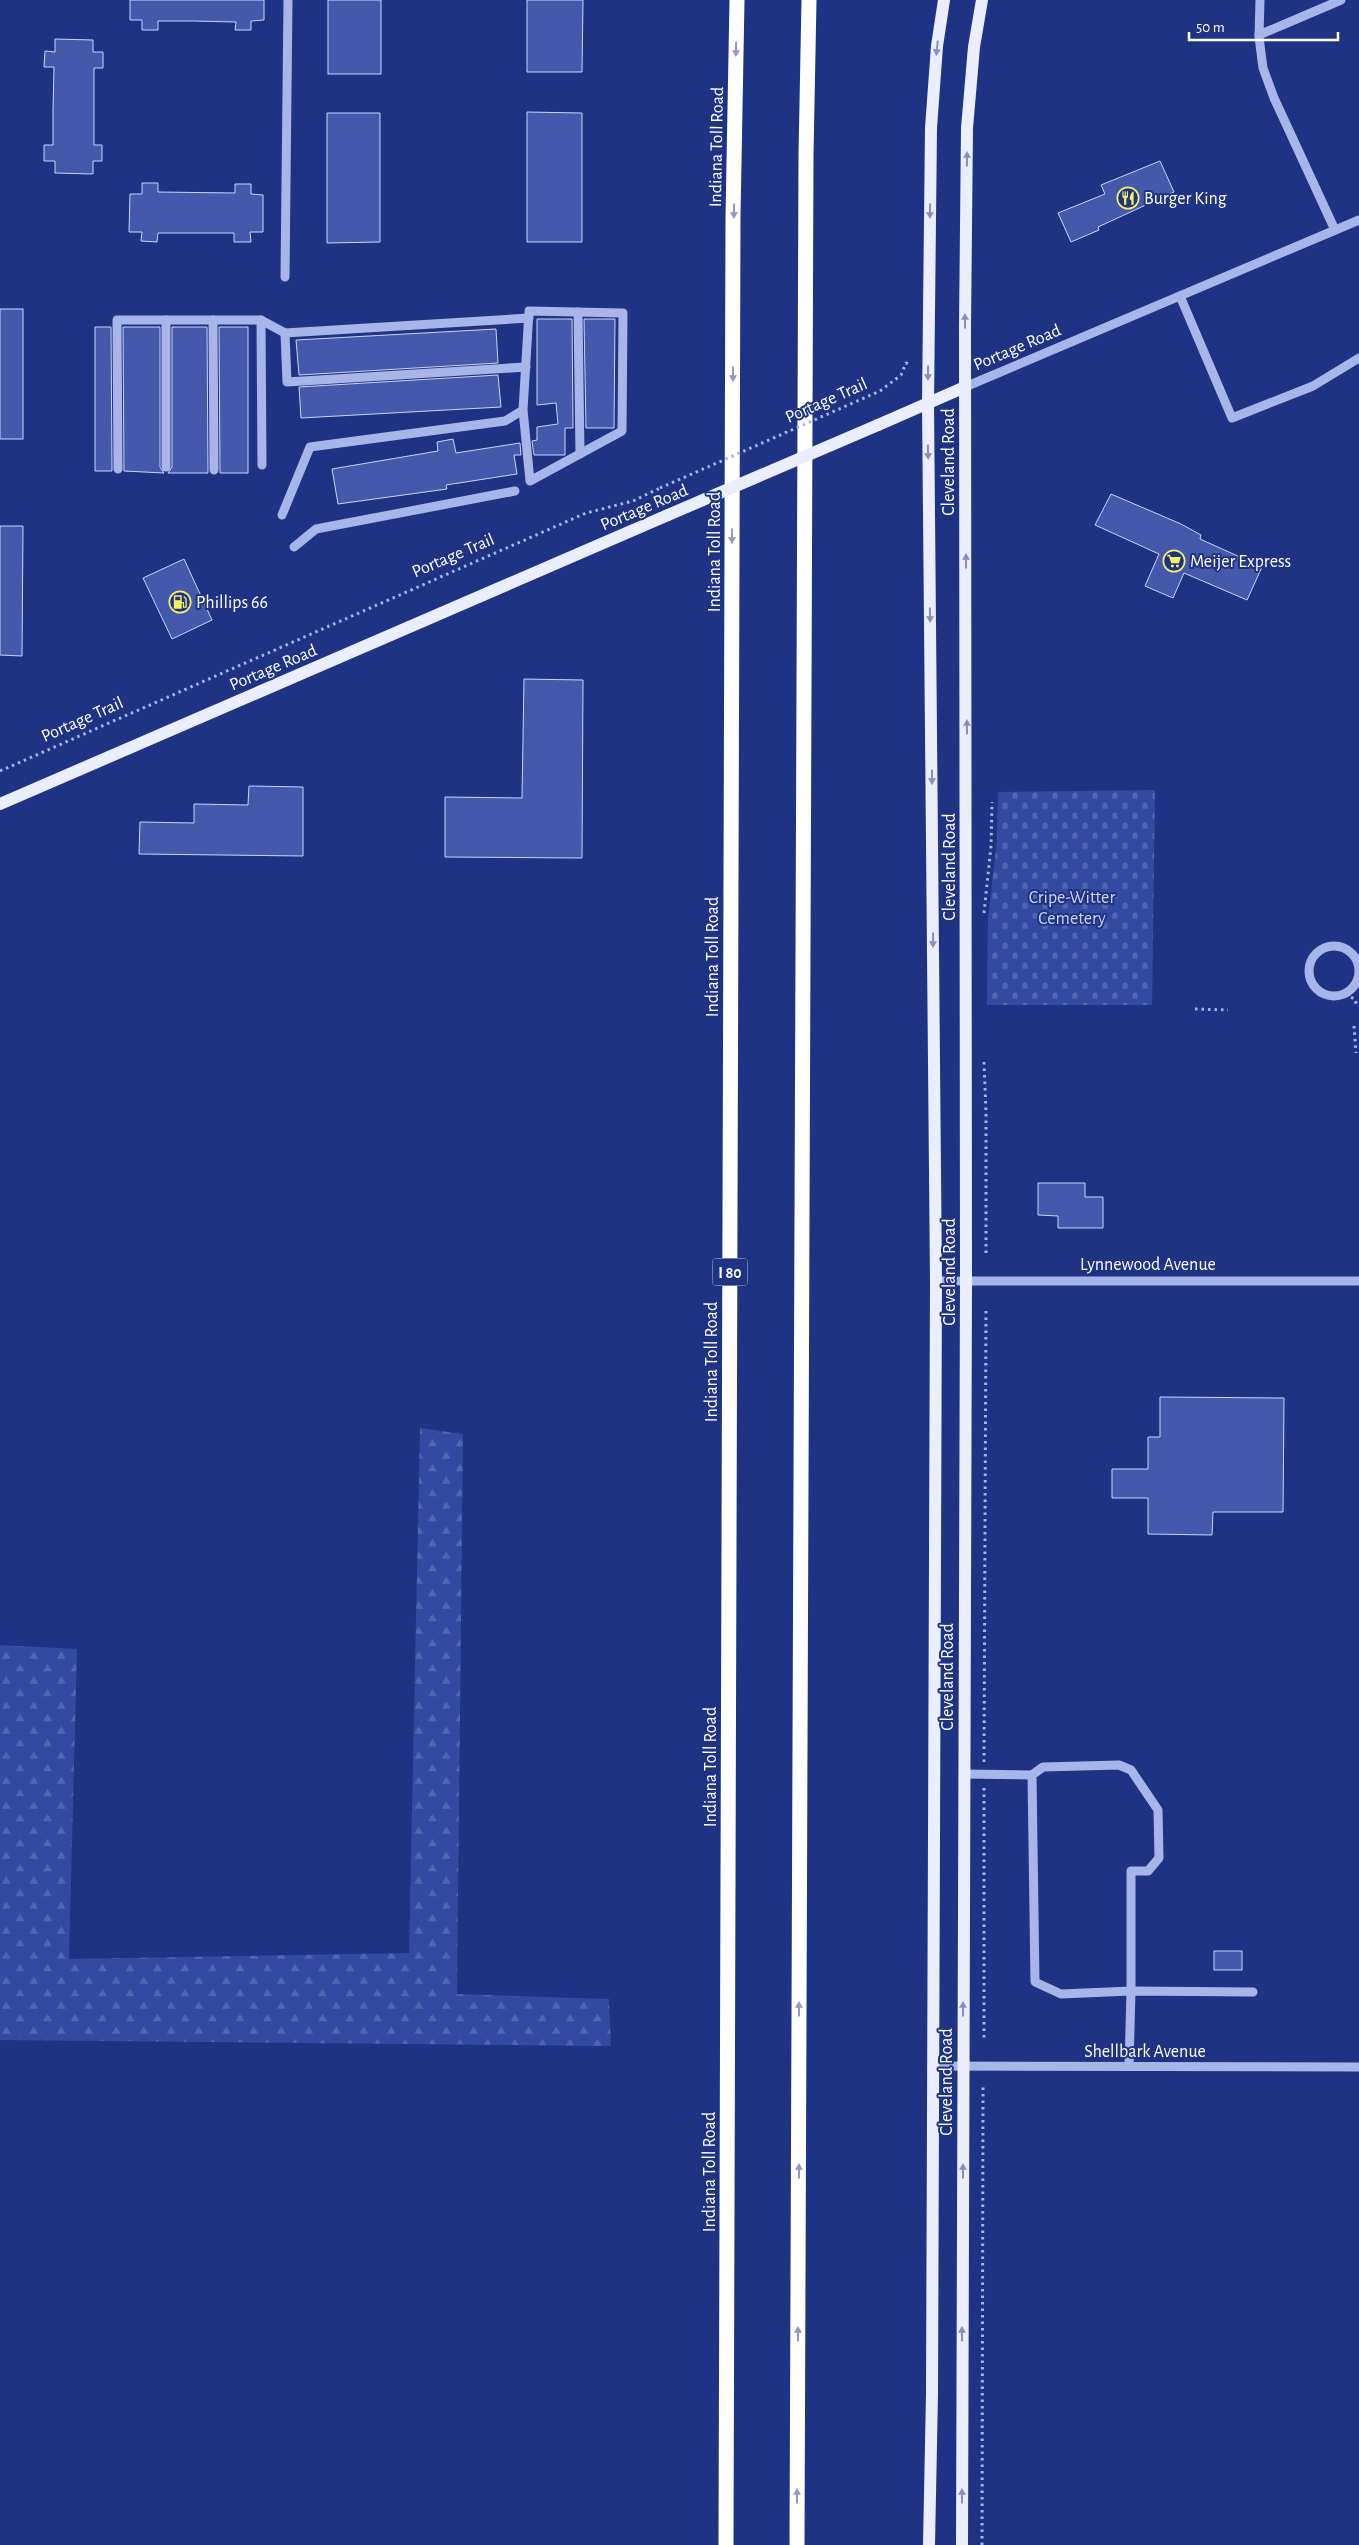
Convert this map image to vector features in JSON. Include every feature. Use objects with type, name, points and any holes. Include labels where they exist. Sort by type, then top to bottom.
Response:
[{"type":"highway","name":"Indiana Toll Road","points":[[726,2545],[733,217],[737,0]]},
{"type":"highway","points":[[797,2545],[806,155],[809,0]]},
{"type":"main road","name":"Cleveland Road","points":[[929,2545],[932,2394],[936,1281],[928,404],[931,128],[937,46],[944,0]]},
{"type":"main road","name":"Cleveland Road","points":[[962,2545],[967,128],[974,47],[982,0]]},
{"type":"main road","name":"Portage Road","points":[[0,804],[965,387]]},
{"type":"street","points":[[285,277],[288,0]]},
{"type":"street","points":[[1260,0],[1260,35],[1263,68],[1274,98],[1335,230]]},
{"type":"street","points":[[1260,35],[1341,0]]},
{"type":"street","name":"Portage Road","points":[[965,387],[1359,220]]},
{"type":"street","points":[[1180,296],[1232,418],[1313,386],[1359,358]]},
{"type":"street","points":[[529,311],[623,313],[622,431],[530,481],[523,410],[529,318],[529,311]]},
{"type":"street","points":[[578,312],[580,454]]},
{"type":"street","points":[[118,469],[117,320],[261,320],[286,333],[529,318]]},
{"type":"street","points":[[166,320],[166,468]]},
{"type":"street","points":[[213,320],[214,470]]},
{"type":"street","points":[[261,320],[262,465]]},
{"type":"street","points":[[286,333],[287,382],[526,367]]},
{"type":"street","points":[[282,515],[310,447],[505,421],[523,410]]},
{"type":"street","points":[[294,547],[316,529],[515,491]]},
{"type":"street","points":[[1333,945],[1349,950],[1359,970],[1356,984],[1345,995],[1329,997],[1312,986],[1308,966],[1318,950],[1333,945]]},
{"type":"street","name":"Lynnewood Avenue","points":[[936,1281],[1359,1281]]},
{"type":"street","points":[[964,1774],[1032,1775],[1043,1767],[1120,1765],[1131,1770],[1158,1810],[1159,1858],[1148,1870],[1130,1871],[1130,2066]]},
{"type":"street","points":[[1032,1775],[1035,1982],[1061,1994],[1131,1991],[1252,1992]]},
{"type":"street","name":"Shellbark Avenue","points":[[932,2066],[1359,2067]]},
{"type":"path","name":"Portage Trail","points":[[0,771],[586,512],[633,501],[880,391],[900,375],[906,363],[910,365]]},
{"type":"path","points":[[983,915],[991,846],[992,802]]},
{"type":"path","points":[[1345,995],[1355,999],[1357,1007]]},
{"type":"path","points":[[1195,1009],[1228,1010]]},
{"type":"path","points":[[1354,1026],[1356,1053]]},
{"type":"path","points":[[984,1053],[986,1254]]},
{"type":"path","points":[[984,2040],[986,1310]]},
{"type":"path","points":[[982,2545],[984,2087]]},
{"type":"green space","name":"Cripe-Witter Cemetery","points":[[1155,790],[1152,1005],[987,1005],[988,919],[997,840],[998,792]]},
{"type":"green space","points":[[420,1428],[463,1434],[457,1994],[609,1999],[611,2046],[0,2040],[0,1645],[77,1649],[69,1959],[409,1953]]},
{"type":"building","points":[[130,0],[264,0],[264,20],[251,21],[251,30],[235,30],[236,22],[158,21],[158,30],[142,30],[142,20],[130,20]]},
{"type":"building","points":[[328,0],[381,0],[381,74],[328,74]]},
{"type":"building","points":[[527,0],[583,0],[582,72],[527,72]]},
{"type":"building","points":[[55,39],[93,40],[93,52],[103,52],[103,68],[94,68],[94,145],[102,145],[102,161],[93,161],[93,174],[55,173],[55,161],[44,161],[44,145],[53,145],[54,67],[44,67],[45,51],[55,52]]},
{"type":"building","points":[[527,112],[582,113],[582,242],[527,242]]},
{"type":"building","points":[[327,113],[380,113],[380,242],[327,243]]},
{"type":"building","name":"Burger King","points":[[1160,161],[1174,192],[1098,227],[1099,230],[1071,242],[1058,213],[1105,194],[1101,185]]},
{"type":"building","points":[[142,183],[158,183],[158,192],[235,193],[235,184],[251,184],[251,194],[263,195],[263,232],[250,232],[251,242],[234,242],[234,233],[158,233],[157,242],[141,241],[142,232],[129,232],[130,194],[142,194]]},
{"type":"building","points":[[0,309],[23,309],[23,439],[0,439]]},
{"type":"building","points":[[537,319],[572,319],[573,428],[565,428],[565,455],[534,455],[532,441],[537,440],[537,427],[558,424],[556,403],[537,405]]},
{"type":"building","points":[[584,319],[615,319],[614,428],[586,428]]},
{"type":"building","points":[[95,327],[111,327],[112,471],[95,471]]},
{"type":"building","points":[[123,327],[160,327],[160,467],[164,473],[124,471]]},
{"type":"building","points":[[172,327],[207,327],[208,473],[168,473],[172,467]]},
{"type":"building","points":[[219,327],[248,327],[248,473],[220,473]]},
{"type":"building","points":[[496,329],[498,363],[299,375],[296,340]]},
{"type":"building","points":[[498,375],[501,407],[301,418],[299,387]]},
{"type":"building","points":[[453,439],[456,453],[520,443],[521,455],[514,455],[517,474],[446,485],[447,489],[338,504],[332,469],[438,451],[437,442]]},
{"type":"building","points":[[1111,494],[1181,524],[1201,535],[1200,539],[1262,567],[1247,600],[1184,573],[1173,598],[1145,586],[1159,554],[1095,525]]},
{"type":"building","points":[[0,526],[23,526],[22,656],[0,655]]},
{"type":"building","points":[[184,559],[212,620],[172,639],[143,578]]},
{"type":"building","points":[[524,679],[583,680],[582,858],[445,857],[445,797],[522,798]]},
{"type":"building","points":[[249,786],[303,787],[303,856],[139,854],[140,822],[194,823],[194,804],[248,805]]},
{"type":"building","points":[[1038,1183],[1085,1183],[1085,1197],[1103,1197],[1103,1228],[1058,1228],[1058,1216],[1038,1215]]},
{"type":"building","points":[[1160,1397],[1284,1398],[1283,1512],[1213,1512],[1212,1535],[1148,1534],[1148,1498],[1112,1498],[1112,1469],[1148,1469],[1148,1437],[1160,1437]]},
{"type":"building","points":[[1214,1951],[1242,1951],[1242,1970],[1214,1970]]},
{"type":"place","name":"Burger King","points":[[1128,198]]},
{"type":"place","name":"Meijer Express","points":[[1174,561]]},
{"type":"place","name":"Phillips 66","points":[[180,602]]}]
